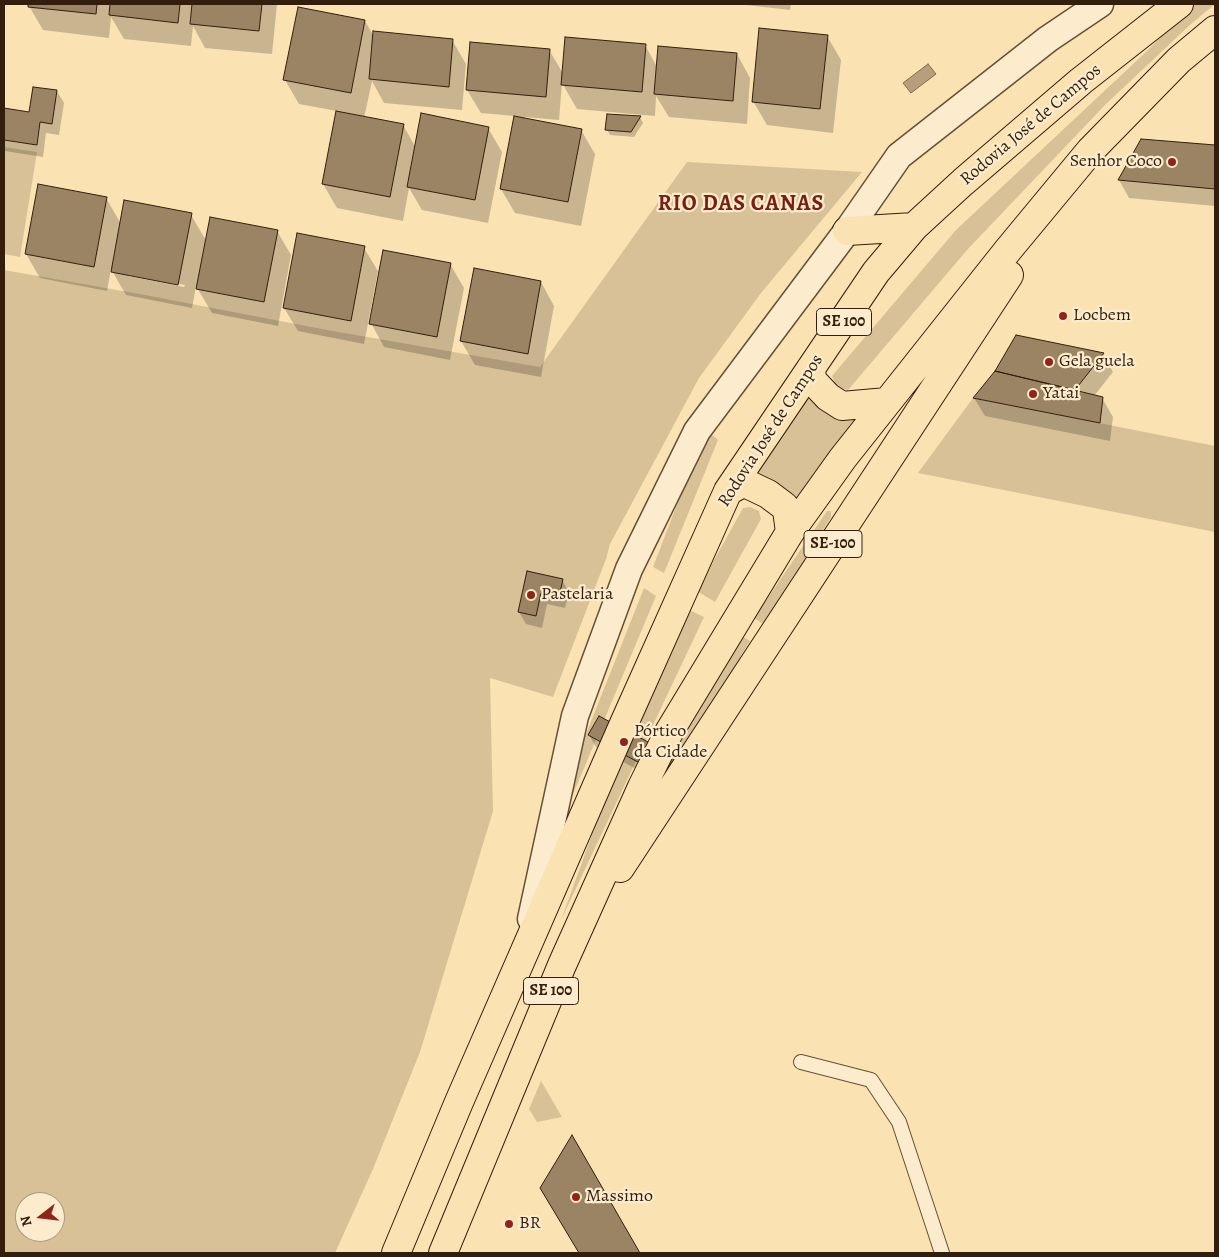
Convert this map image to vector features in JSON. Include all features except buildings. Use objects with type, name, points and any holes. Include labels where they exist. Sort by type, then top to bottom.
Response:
[{"type":"main road","name":"Rodovia José de Campos","points":[[524,954],[728,491],[876,272],[914,227],[963,182],[1081,81],[1179,4]]},
{"type":"main road","name":"SE 100","points":[[443,1253],[558,974],[642,787],[669,732],[790,532],[843,458],[887,402],[1008,250],[1090,151],[1179,60],[1215,30]]},
{"type":"main road","name":"SE-100","points":[[575,937],[1090,151]]},
{"type":"main road","points":[[846,231],[914,227]]},
{"type":"main road","points":[[811,368],[812,380],[828,397],[842,406],[887,402]]},
{"type":"main road","points":[[728,491],[741,484],[747,484],[768,494],[784,506],[790,532]]},
{"type":"main road","name":"SE 100","points":[[396,1253],[459,1102],[524,954]]},
{"type":"street","points":[[524,954],[575,716],[629,568],[697,431],[846,231],[899,156],[1048,39],[1100,4]]},
{"type":"lane","points":[[801,1062],[871,1080],[899,1122],[942,1253]]},
{"type":"shaded area","points":[[1193,4],[1215,4],[1106,104],[967,250],[848,390],[837,388],[832,376],[956,230],[1147,51]]},
{"type":"shaded area","points":[[928,64],[936,74],[911,93],[903,83]]},
{"type":"shaded area","points":[[4,147],[37,152],[20,257],[4,254]]},
{"type":"shaded area","points":[[687,162],[862,172],[761,293],[699,378],[610,544],[553,697],[490,678],[493,811],[420,1052],[373,1169],[335,1253],[4,1253],[4,270],[327,330],[540,367]]},
{"type":"shaded area","points":[[811,368],[828,397],[887,402],[790,532],[749,485]]},
{"type":"shaded area","points":[[973,398],[1215,446],[1215,532],[918,473]]},
{"type":"shaded area","points":[[711,434],[718,440],[664,573],[653,567],[703,437]]},
{"type":"shaded area","points":[[750,507],[759,511],[761,519],[715,602],[697,591],[743,508]]},
{"type":"shaded area","points":[[827,511],[831,511],[831,517],[765,625],[754,618]]},
{"type":"shaded area","points":[[644,588],[656,596],[569,804],[561,797]]},
{"type":"shaded area","points":[[689,610],[704,617],[561,920],[616,769]]},
{"type":"shaded area","points":[[742,636],[750,641],[633,835],[673,748]]},
{"type":"shaded area","points":[[541,1081],[562,1117],[537,1122],[529,1109]]},
{"type":"place","name":"Senhor Coco","points":[[1172,162]]},
{"type":"place","name":"Locbem","points":[[1063,316]]},
{"type":"place","name":"Gela guela","points":[[1049,362]]},
{"type":"place","name":"Yatai","points":[[1033,394]]},
{"type":"place","name":"Pastelaria","points":[[531,595]]},
{"type":"place","name":"Pórtico da Cidade","points":[[624,742]]},
{"type":"place","name":"Massimo","points":[[576,1197]]},
{"type":"place","name":"BR","points":[[509,1224]]},
{"type":"district","name":"RIO DAS CANAS","points":[[741,205]]}]
